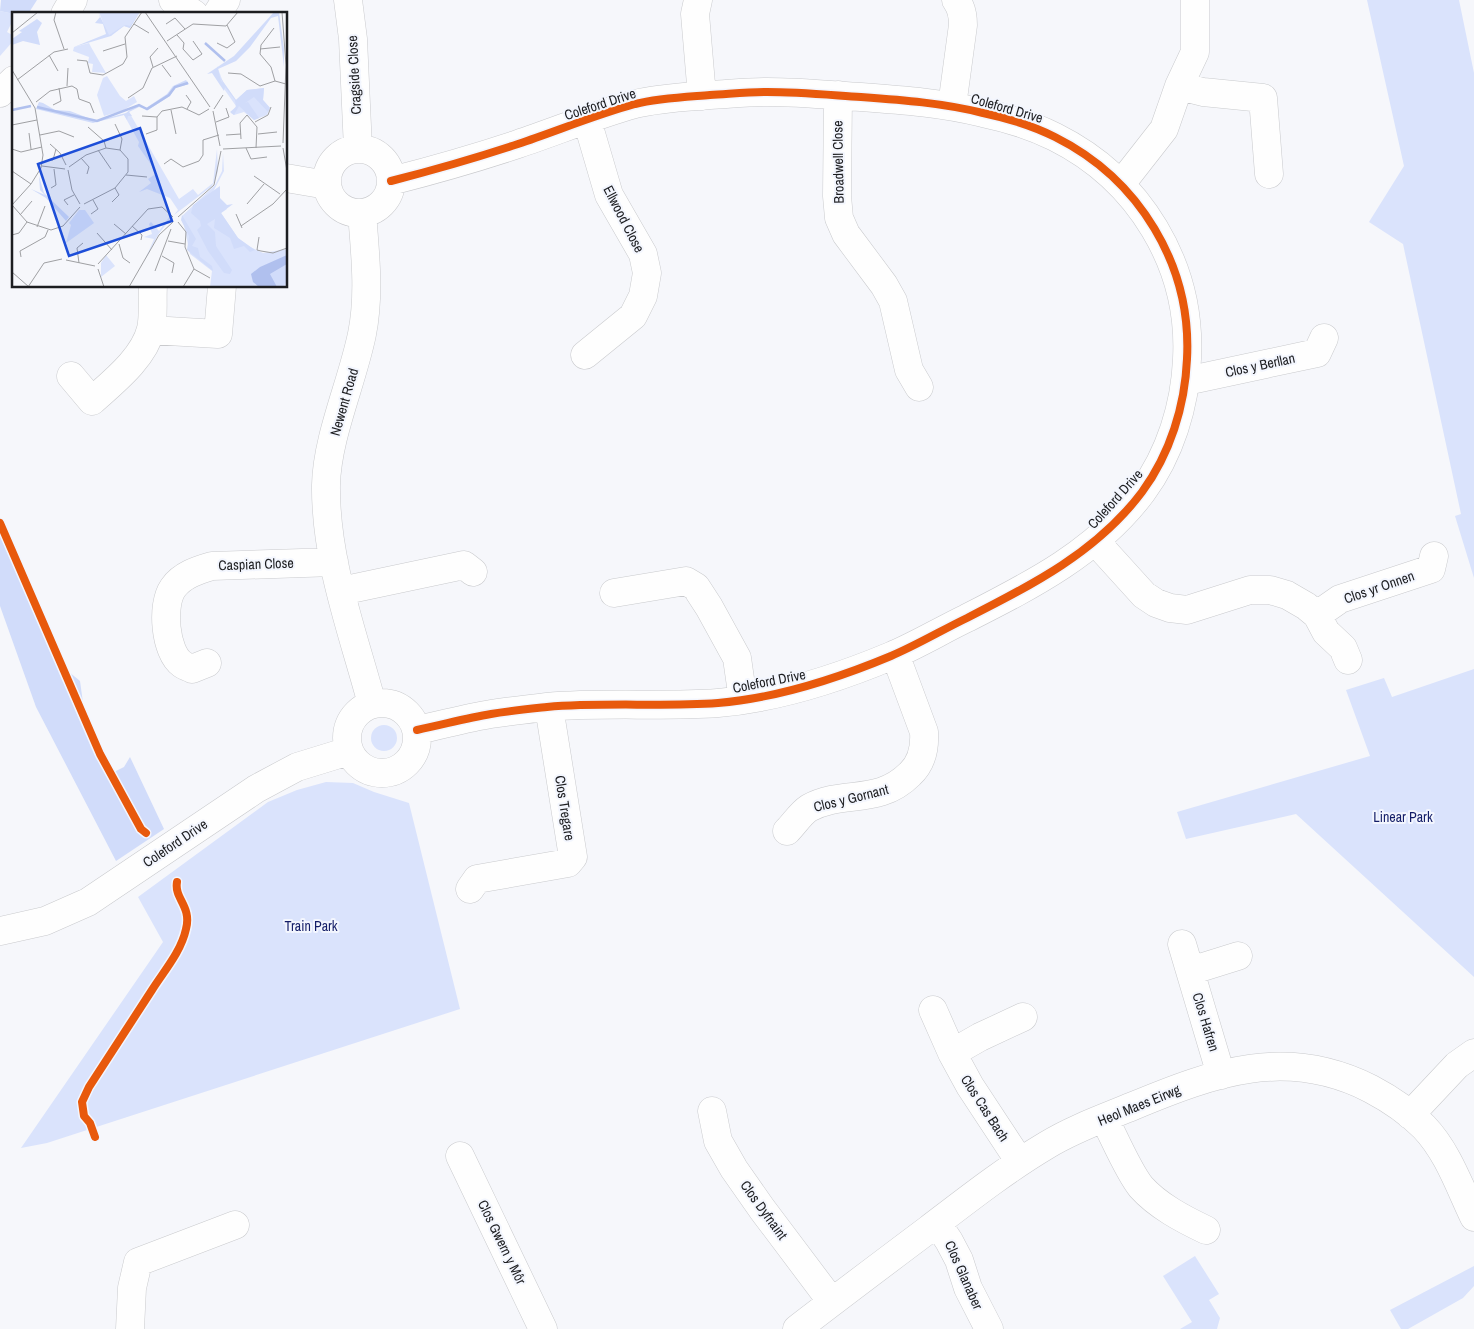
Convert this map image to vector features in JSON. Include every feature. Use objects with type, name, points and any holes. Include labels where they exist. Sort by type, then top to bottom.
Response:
[{"type":"street","points":[[66,12],[73,0]]},
{"type":"street","points":[[173,0],[191,12]]},
{"type":"street","points":[[218,12],[226,0]]},
{"type":"street","name":"Cragside Close","points":[[348,0],[353,39],[358,149]]},
{"type":"street","points":[[698,0],[694,14],[702,96]]},
{"type":"street","points":[[952,106],[963,25],[960,5],[956,0]]},
{"type":"street","points":[[1121,184],[1164,129],[1179,86],[1195,52],[1195,0]]},
{"type":"street","points":[[0,93],[12,82]]},
{"type":"street","points":[[1179,86],[1203,92],[1263,98],[1269,174]]},
{"type":"street","name":"Coleford Drive","points":[[391,181],[517,145],[637,104],[666,98],[761,92],[811,93],[952,106],[984,113],[1050,134],[1072,146],[1099,165],[1121,184],[1149,218],[1171,259],[1181,287],[1186,312],[1188,344],[1186,381],[1181,409],[1156,472],[1135,500],[1095,541],[1036,583],[895,654],[828,681],[743,700],[715,703],[549,707],[491,714],[417,730]]},
{"type":"street","name":"Broadwell Close","points":[[838,96],[837,196],[839,218],[846,234],[884,285],[893,302],[909,370],[920,387]]},
{"type":"street","name":"Ellwood Close","points":[[585,355],[633,316],[643,296],[646,273],[643,254],[609,195],[587,120]]},
{"type":"street","points":[[358,149],[365,149],[375,153],[384,160],[390,170],[391,181],[386,199],[379,207],[369,212],[353,213],[342,209],[334,202],[328,192],[328,170],[334,160],[343,153],[358,149]]},
{"type":"street","points":[[288,178],[327,186]]},
{"type":"street","name":"Newent Road","points":[[362,213],[366,267],[363,332],[352,377],[332,443],[326,485],[334,562],[372,704]]},
{"type":"street","points":[[71,376],[92,401],[118,378],[140,353],[151,330],[153,288]]},
{"type":"street","points":[[151,330],[218,334],[222,288]]},
{"type":"street","name":"Clos y Berllan","points":[[1186,381],[1318,353],[1324,338]]},
{"type":"street","points":[[1095,541],[1144,595],[1156,603],[1170,608],[1187,610],[1250,590],[1270,590],[1287,595],[1317,615],[1326,632],[1343,648],[1348,660]]},
{"type":"street","name":"Clos yr Onnen","points":[[1317,615],[1340,599],[1431,569],[1434,556]]},
{"type":"street","name":"Caspian Close","points":[[207,664],[192,669],[181,664],[170,646],[166,624],[167,604],[172,589],[181,580],[196,571],[212,566],[334,562]]},
{"type":"street","points":[[341,591],[464,565],[473,572]]},
{"type":"street","points":[[614,593],[686,581],[696,587],[709,607],[736,658],[743,700]]},
{"type":"street","name":"Clos y Gornant","points":[[787,831],[808,809],[837,798],[880,793],[900,784],[915,769],[925,744],[924,732],[895,654]]},
{"type":"street","points":[[384,703],[396,706],[406,712],[417,730],[418,742],[414,754],[407,764],[390,773],[366,770],[356,762],[350,752],[347,739],[349,727],[361,710],[372,704],[384,703]]},
{"type":"street","name":"Clos Tregare","points":[[470,889],[477,879],[568,863],[573,857],[549,707]]},
{"type":"street","name":"Coleford Drive","points":[[0,931],[45,921],[88,902],[256,789],[296,767],[350,752]]},
{"type":"street","name":"Clos Hafren","points":[[1182,944],[1221,1074]]},
{"type":"street","points":[[1190,970],[1238,956]]},
{"type":"street","name":"Clos Cas Bach","points":[[933,1010],[952,1053],[970,1086],[1020,1162]]},
{"type":"street","points":[[952,1053],[980,1037],[1023,1017]]},
{"type":"street","points":[[1410,1115],[1457,1065],[1474,1053]]},
{"type":"street","name":"Heol Maes Eirwg","points":[[797,1329],[1020,1162],[1049,1144],[1104,1118],[1178,1089],[1221,1074],[1250,1068],[1275,1066],[1326,1071],[1373,1090],[1410,1115],[1426,1129],[1443,1153],[1474,1218]]},
{"type":"street","name":"Clos Dyfnaint","points":[[712,1111],[718,1141],[734,1169],[832,1302]]},
{"type":"street","points":[[1104,1118],[1135,1178],[1142,1187],[1173,1212],[1206,1230]]},
{"type":"street","name":"Clos Gwern y Môr","points":[[460,1156],[543,1329]]},
{"type":"street","name":"Clos Glanaber","points":[[937,1223],[959,1260],[968,1288],[989,1329]]},
{"type":"street","points":[[130,1329],[132,1288],[138,1262],[235,1225]]},
{"type":"green space","points":[[1367,0],[1459,0],[1474,73],[1474,578],[1455,516],[1461,514],[1403,244],[1369,222],[1404,166]]},
{"type":"green space","points":[[0,11],[12,14],[12,24],[7,32],[12,35],[12,42],[0,56]]},
{"type":"green space","name":"Linear Park","points":[[1474,669],[1474,977],[1296,814],[1186,839],[1177,812],[1370,756],[1346,690],[1384,678],[1392,697]]},
{"type":"green space","points":[[384,725],[393,729],[397,738],[393,747],[384,751],[375,747],[371,738],[375,729]]},
{"type":"green space","name":"Train Park","points":[[326,782],[353,783],[409,803],[460,1009],[47,1143],[21,1148],[163,942],[138,897],[268,802],[297,790]]},
{"type":"green space","points":[[1195,1256],[1219,1294],[1209,1300],[1220,1318],[1217,1329],[1180,1329],[1192,1322],[1163,1276]]},
{"type":"green space","points":[[1474,1266],[1474,1286],[1463,1298],[1408,1329],[1401,1329],[1390,1310]]},
{"type":"shaded area","points":[[1,0],[37,0],[29,12],[12,12],[12,14],[0,11]]},
{"type":"shaded area","points":[[0,528],[58,663],[80,681],[87,732],[108,775],[124,767],[130,757],[164,829],[116,861],[36,707],[0,606]]},
{"type":"cycle path","points":[[391,181],[455,164],[620,108],[663,99],[779,92],[892,99],[953,107],[1011,120],[1047,133],[1085,155],[1112,176],[1135,201],[1154,228],[1170,259],[1180,291],[1186,324],[1186,377],[1179,412],[1161,462],[1142,492],[1124,513],[1084,550],[1039,579],[991,606],[891,656],[828,680],[763,697],[697,704],[547,707],[482,716],[417,730]]},
{"type":"cycle path","points":[[0,523],[100,754],[141,829],[146,833]]},
{"type":"cycle path","points":[[95,1137],[90,1123],[84,1116],[82,1102],[89,1087],[172,961],[184,937],[187,914],[178,893],[177,882]]}]
